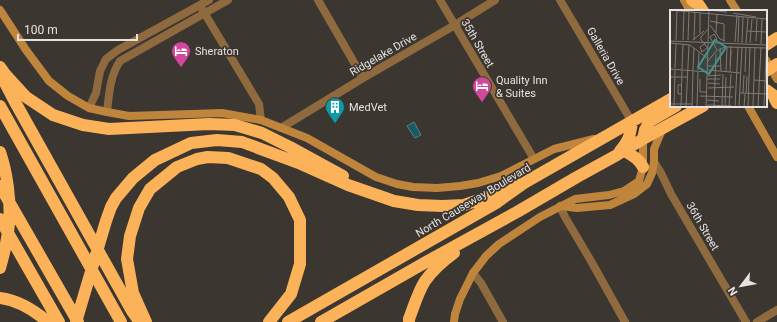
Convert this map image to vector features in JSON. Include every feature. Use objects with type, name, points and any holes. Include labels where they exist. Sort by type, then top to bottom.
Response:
[{"type":"highway","points":[[692,0],[699,5],[702,10]]},
{"type":"highway","points":[[767,43],[777,38]]},
{"type":"highway","points":[[0,67],[26,97],[54,115],[83,126],[109,129],[209,124],[235,125],[262,133],[276,140],[375,195]]},
{"type":"highway","points":[[0,73],[139,322]]},
{"type":"highway","points":[[767,91],[773,96],[777,103]]},
{"type":"highway","name":"North Causeway Boulevard","points":[[288,322],[496,203],[524,184],[670,101]]},
{"type":"highway","points":[[0,106],[121,322]]},
{"type":"highway","points":[[643,139],[644,130],[650,121],[674,107]]},
{"type":"highway","points":[[322,322],[701,107]]},
{"type":"highway","points":[[621,153],[631,132],[632,122]]},
{"type":"highway","points":[[77,322],[106,221],[116,198],[133,178],[155,160],[191,143],[217,140],[242,142],[293,161],[375,195],[394,201],[418,205],[442,206],[464,204],[524,184]]},
{"type":"highway","points":[[0,152],[8,188],[9,222],[4,254],[0,268]]},
{"type":"highway","points":[[621,153],[635,157],[643,167]]},
{"type":"highway","points":[[146,322],[133,292],[127,259],[130,236],[139,208],[150,189],[177,167],[198,158],[208,157],[228,158],[261,169],[273,178],[289,197],[300,220],[300,264],[290,294],[269,322]]},
{"type":"highway","points":[[0,186],[77,322]]},
{"type":"highway","points":[[0,219],[59,322]]},
{"type":"highway","points":[[409,322],[418,294],[430,274],[443,262],[486,230]]},
{"type":"highway","points":[[0,298],[8,299],[27,308],[48,322]]},
{"type":"street","points":[[90,108],[96,93],[100,71],[106,59],[118,50],[209,0]]},
{"type":"street","points":[[107,112],[110,86],[120,61],[228,0]]},
{"type":"street","points":[[318,0],[363,78]]},
{"type":"street","name":"35th Street","points":[[440,0],[534,159]]},
{"type":"street","name":"Ridgelake Drive","points":[[281,128],[496,0]]},
{"type":"street","name":"Galleria Drive","points":[[560,0],[632,122]]},
{"type":"street","points":[[684,0],[689,10]]},
{"type":"street","points":[[730,0],[736,10]]},
{"type":"street","points":[[200,5],[258,104],[261,120]]},
{"type":"street","points":[[0,10],[26,50],[49,80],[68,96],[90,108],[129,116],[222,113],[261,120],[307,138],[376,177],[397,184],[413,187],[437,188],[478,183],[501,176],[554,149],[608,136]]},
{"type":"street","points":[[769,66],[777,79]]},
{"type":"street","points":[[749,107],[777,157]]},
{"type":"street","points":[[560,206],[577,208],[610,205],[634,194],[647,184],[652,173],[654,149],[663,128]]},
{"type":"street","points":[[454,322],[460,299],[473,273],[486,256],[499,244],[540,217],[575,199],[609,195],[624,190],[639,181],[643,167],[643,139]]},
{"type":"street","points":[[770,144],[777,149]]},
{"type":"street","name":"36th Street","points":[[654,162],[662,173],[671,194],[746,322]]},
{"type":"street","points":[[560,206],[625,322]]},
{"type":"street","points":[[473,273],[481,283],[503,322]]},
{"type":"street","points":[[757,322],[777,310]]},
{"type":"water","points":[[414,122],[421,135],[415,138],[407,126]]},
{"type":"place","name":"Sheraton","points":[[181,68]]},
{"type":"place","name":"Quality Inn & Suites","points":[[482,103]]},
{"type":"place","name":"MedVet","points":[[335,124]]}]
